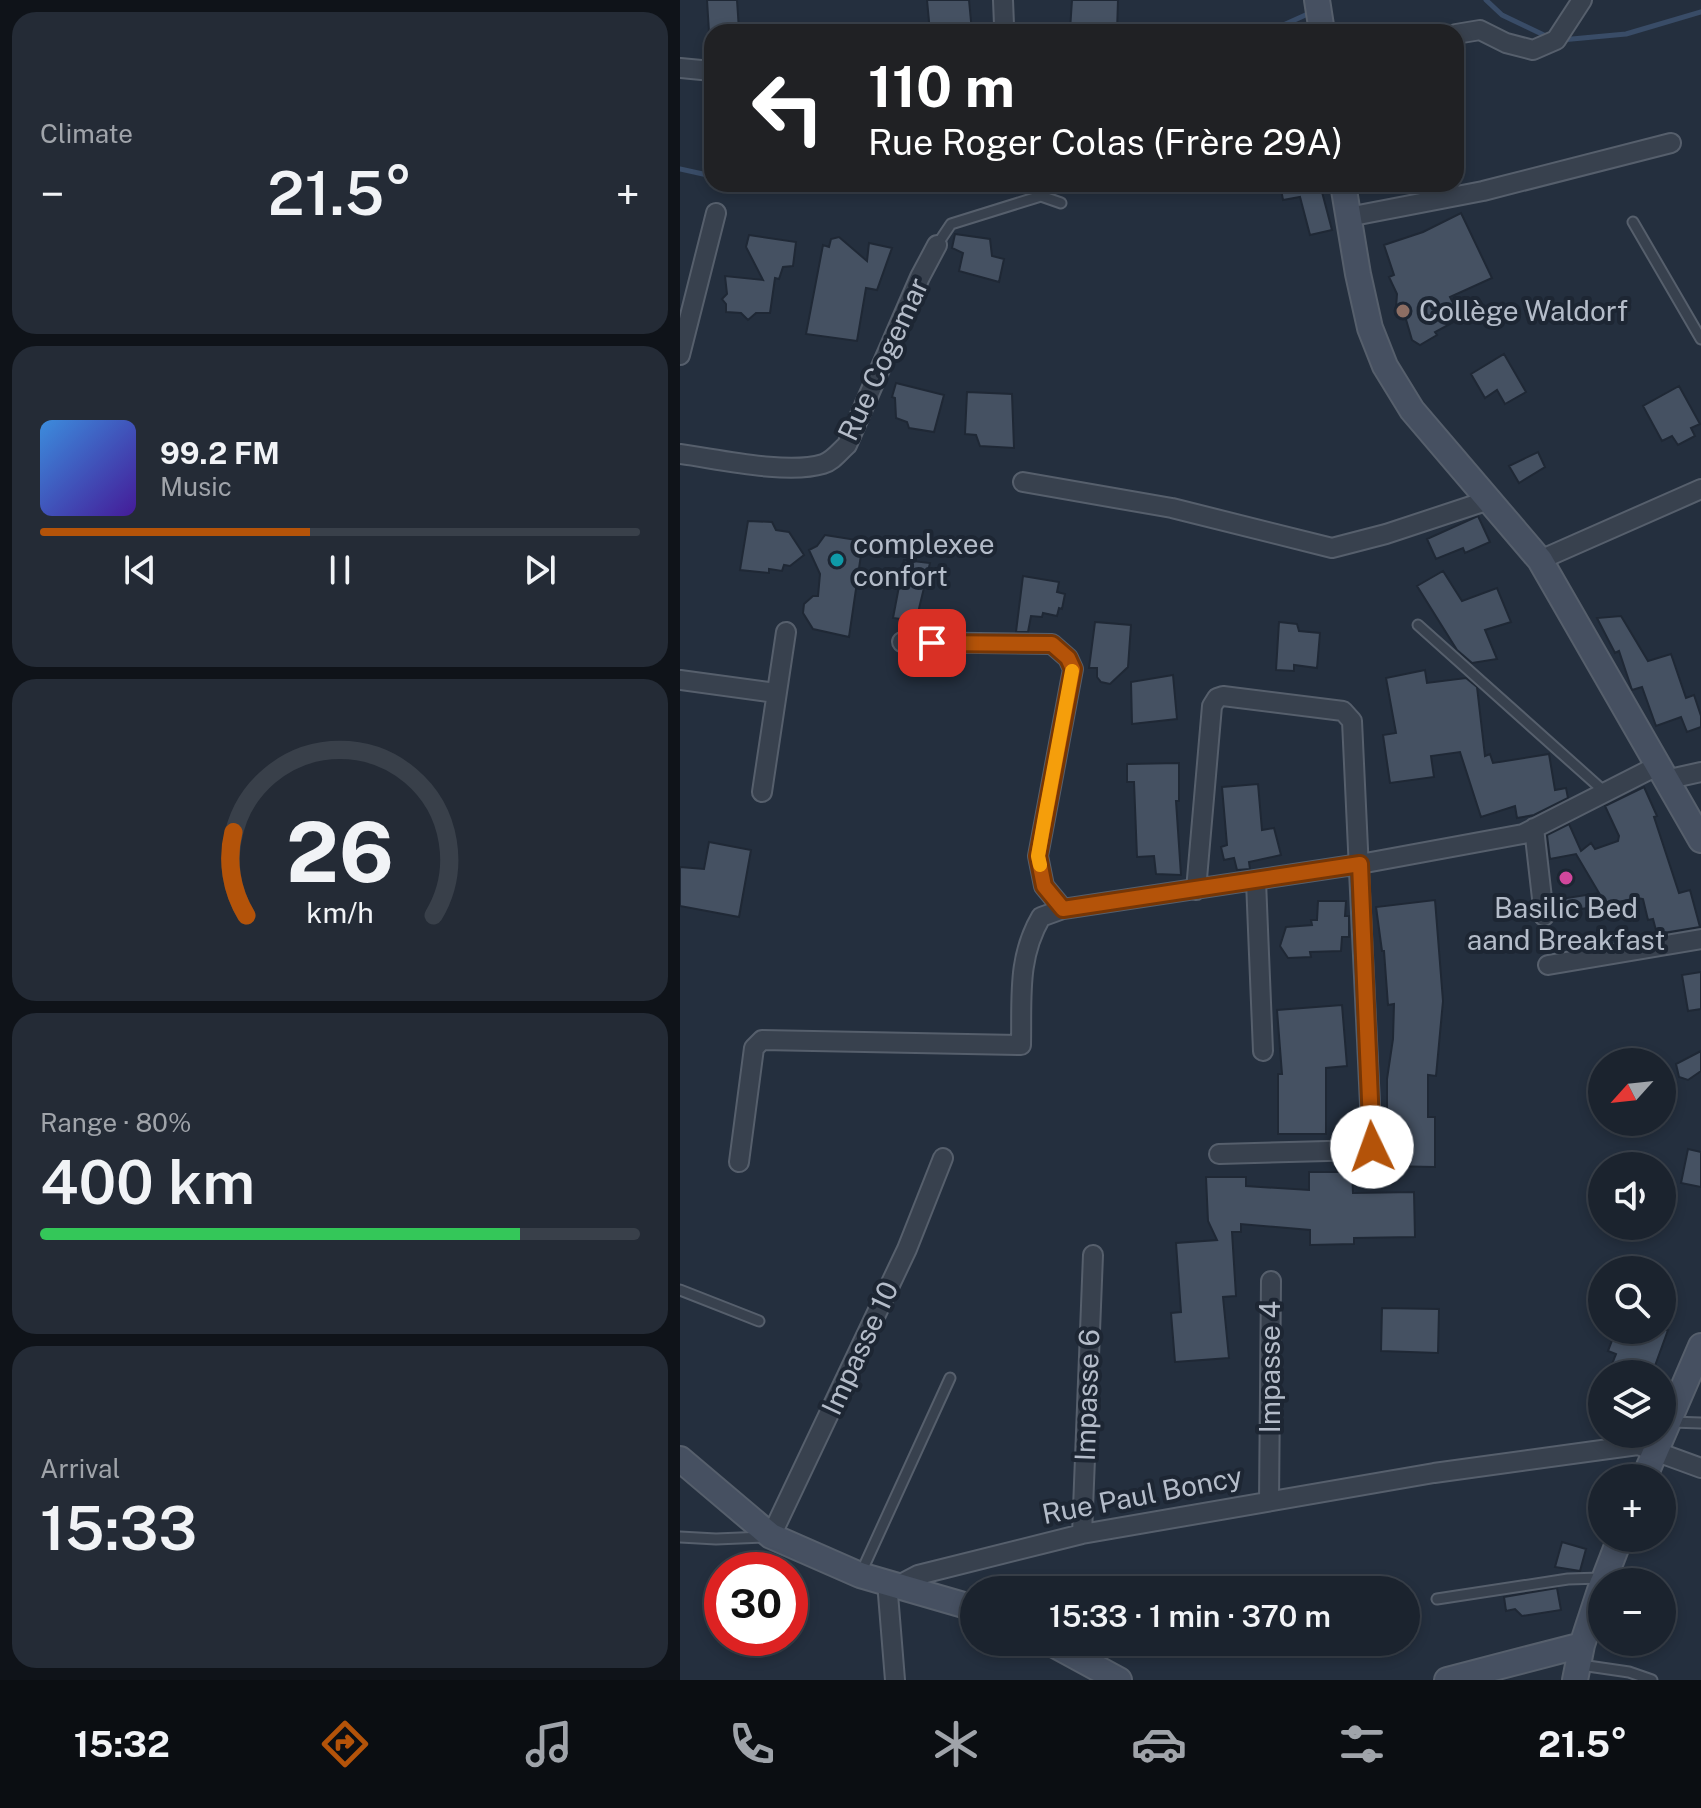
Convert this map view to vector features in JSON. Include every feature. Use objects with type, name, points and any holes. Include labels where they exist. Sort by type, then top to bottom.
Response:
[{"type":"main road","points":[[1317,0],[1321,24]]},
{"type":"main road","points":[[1344,192],[1370,328],[1385,366],[1412,410],[1540,560],[1701,840]]},
{"type":"main road","points":[[1676,1407],[1696,1369]]},
{"type":"main road","points":[[1650,1464],[1655,1450]]},
{"type":"main road","points":[[680,1459],[771,1536],[893,1584],[960,1604]]},
{"type":"main road","points":[[1447,1680],[1578,1663],[1588,1631]]},
{"type":"main road","points":[[1075,1656],[1119,1680]]},
{"type":"street","points":[[1003,0],[1004,24]]},
{"type":"street","points":[[1464,33],[1480,30],[1506,43],[1533,50],[1556,40],[1582,0]]},
{"type":"street","points":[[680,68],[704,70]]},
{"type":"street","points":[[1348,217],[1483,191],[1671,143]]},
{"type":"street","points":[[680,355],[716,213]]},
{"type":"street","name":"Rue Cogemar","points":[[680,454],[783,467],[822,464],[834,458],[847,445],[937,245]]},
{"type":"street","points":[[1023,482],[1172,508],[1332,548],[1489,500]]},
{"type":"street","points":[[1540,560],[1701,489]]},
{"type":"street","points":[[762,792],[786,632]]},
{"type":"street","points":[[902,642],[1052,644],[1068,658],[1073,669],[1038,856],[1044,886],[1063,909]]},
{"type":"street","points":[[680,680],[776,693]]},
{"type":"street","points":[[1196,890],[1212,706],[1217,698],[1223,696],[1343,711],[1352,721],[1372,1147],[1366,1150],[1219,1154]]},
{"type":"street","points":[[739,1162],[754,1048],[762,1040],[1021,1045],[1023,961],[1029,937],[1041,917],[1063,909],[1256,881],[1523,834],[1606,793],[1661,773],[1701,772]]},
{"type":"street","points":[[1534,828],[1544,916]]},
{"type":"street","points":[[1256,881],[1263,1051]]},
{"type":"street","points":[[1548,965],[1701,939]]},
{"type":"street","name":"Impasse 10","points":[[771,1536],[907,1249],[943,1158]]},
{"type":"street","name":"Impasse 6","points":[[1082,1534],[1093,1255]]},
{"type":"street","name":"Impasse 4","points":[[1269,1501],[1271,1281]]},
{"type":"street","name":"Rue Paul Boncy","points":[[893,1584],[1082,1534],[1434,1473],[1638,1445],[1701,1468]]},
{"type":"street","points":[[893,1584],[895,1680]]},
{"type":"lane","name":"Rue Cogemar","points":[[937,245],[951,224],[1041,196],[1061,203]]},
{"type":"lane","points":[[1633,222],[1701,339]]},
{"type":"lane","points":[[1418,625],[1606,793]]},
{"type":"lane","points":[[680,1290],[759,1321]]},
{"type":"lane","points":[[863,1570],[950,1378]]},
{"type":"lane","points":[[1676,1422],[1701,1423]]},
{"type":"lane","points":[[680,1537],[771,1536]]},
{"type":"lane","points":[[1437,1599],[1568,1579],[1588,1581]]},
{"type":"lane","points":[[1578,1663],[1629,1672],[1652,1680]]},
{"type":"building","points":[[707,0],[737,0],[739,24],[708,24]]},
{"type":"building","points":[[927,0],[969,0],[971,24],[929,24]]},
{"type":"building","points":[[1072,0],[1118,0],[1117,24],[1070,24]]},
{"type":"building","points":[[1282,192],[1322,192],[1332,230],[1310,235],[1300,197],[1283,200]]},
{"type":"building","points":[[1461,213],[1492,278],[1450,297],[1461,318],[1435,332],[1437,335],[1420,345],[1412,340],[1405,316],[1396,308],[1397,294],[1389,277],[1394,275],[1384,245],[1423,232]]},
{"type":"building","points":[[955,234],[990,239],[992,256],[1004,259],[999,282],[959,271],[963,253],[952,248]]},
{"type":"building","points":[[749,235],[796,242],[793,266],[783,267],[779,279],[775,278],[770,313],[756,313],[748,320],[741,313],[726,312],[722,299],[727,294],[725,276],[763,280],[746,247]]},
{"type":"building","points":[[839,237],[867,261],[869,243],[892,248],[877,290],[866,288],[857,341],[806,334],[823,245],[829,247],[831,239]]},
{"type":"building","points":[[1504,354],[1526,392],[1505,404],[1497,390],[1485,398],[1471,374]]},
{"type":"building","points":[[896,383],[944,395],[934,432],[909,428],[907,422],[896,418],[895,398],[892,397]]},
{"type":"building","points":[[1679,386],[1700,424],[1691,428],[1695,436],[1678,445],[1672,436],[1662,441],[1643,406]]},
{"type":"building","points":[[967,392],[1012,394],[1014,448],[980,446],[976,435],[965,434]]},
{"type":"building","points":[[1538,452],[1545,467],[1519,483],[1509,466]]},
{"type":"building","points":[[1478,516],[1490,542],[1465,553],[1463,548],[1436,559],[1427,539]]},
{"type":"building","points":[[748,521],[772,522],[776,530],[789,532],[804,555],[790,566],[784,565],[782,571],[740,570]]},
{"type":"building","points":[[825,535],[863,541],[849,637],[813,629],[803,613],[804,604],[813,596],[818,596],[820,574],[809,550],[817,546]]},
{"type":"building","points":[[904,560],[930,563],[916,621],[893,618]]},
{"type":"building","points":[[1443,571],[1462,601],[1497,588],[1511,622],[1485,630],[1497,659],[1472,663],[1457,650],[1417,586]]},
{"type":"building","points":[[1023,576],[1059,582],[1057,592],[1065,594],[1057,616],[1043,613],[1042,617],[1031,616],[1028,632],[1016,632]]},
{"type":"building","points":[[1621,616],[1648,661],[1671,654],[1686,698],[1694,695],[1701,727],[1687,732],[1681,717],[1656,726],[1642,687],[1632,690],[1619,651],[1615,653],[1597,618]]},
{"type":"building","points":[[1095,622],[1131,625],[1128,667],[1110,684],[1101,682],[1097,677],[1097,668],[1089,668]]},
{"type":"building","points":[[1279,622],[1297,624],[1299,631],[1320,633],[1317,668],[1294,665],[1294,671],[1276,670]]},
{"type":"building","points":[[1425,670],[1427,683],[1466,678],[1477,687],[1485,756],[1490,754],[1493,763],[1549,754],[1555,790],[1566,788],[1568,798],[1534,815],[1517,818],[1515,806],[1481,817],[1460,752],[1431,756],[1434,777],[1390,783],[1383,735],[1396,733],[1386,678]]},
{"type":"building","points":[[1173,675],[1177,719],[1132,724],[1131,682]]},
{"type":"building","points":[[1179,763],[1179,801],[1176,801],[1181,875],[1156,874],[1154,856],[1137,857],[1134,782],[1127,782],[1127,764]]},
{"type":"building","points":[[1258,784],[1262,830],[1274,828],[1281,855],[1249,862],[1250,869],[1237,870],[1234,858],[1224,860],[1221,847],[1227,845],[1222,787]]},
{"type":"building","points":[[1644,787],[1657,816],[1654,817],[1679,893],[1690,890],[1700,927],[1657,934],[1653,919],[1648,920],[1643,899],[1638,898],[1556,914],[1554,900],[1599,893],[1576,854],[1550,859],[1547,835],[1569,824],[1581,851],[1591,843],[1595,849],[1618,841],[1619,836],[1605,806]]},
{"type":"building","points":[[709,842],[751,850],[739,917],[680,906],[680,867],[704,869]]},
{"type":"building","points":[[1435,900],[1443,1001],[1436,1076],[1428,1075],[1428,1117],[1435,1117],[1435,1167],[1384,1166],[1384,1117],[1387,1117],[1394,1004],[1388,1005],[1384,951],[1376,907]]},
{"type":"building","points":[[1318,901],[1346,901],[1349,937],[1342,937],[1341,951],[1310,952],[1311,957],[1288,958],[1280,946],[1286,927],[1312,925],[1311,920],[1317,920]]},
{"type":"building","points":[[1701,972],[1701,1009],[1688,1011],[1682,975]]},
{"type":"building","points":[[1342,1005],[1347,1066],[1326,1068],[1326,1134],[1278,1134],[1278,1074],[1282,1074],[1277,1010]]},
{"type":"building","points":[[1701,1051],[1701,1071],[1688,1080],[1679,1077],[1676,1064]]},
{"type":"building","points":[[1688,1149],[1701,1152],[1701,1187],[1681,1183]]},
{"type":"building","points":[[1309,1172],[1352,1172],[1353,1193],[1414,1192],[1415,1237],[1354,1238],[1354,1244],[1310,1245],[1310,1230],[1241,1224],[1241,1232],[1232,1232],[1236,1296],[1223,1297],[1229,1358],[1175,1362],[1171,1313],[1181,1312],[1176,1243],[1217,1240],[1208,1221],[1206,1177],[1246,1177],[1246,1186],[1309,1190]]},
{"type":"building","points":[[1382,1308],[1439,1309],[1438,1353],[1381,1351]]},
{"type":"building","points":[[1611,1344],[1663,1344],[1657,1360],[1614,1360],[1616,1354],[1608,1351]]},
{"type":"building","points":[[1562,1542],[1586,1549],[1580,1571],[1555,1567]]},
{"type":"building","points":[[1557,1588],[1561,1610],[1522,1616],[1515,1609],[1506,1611],[1504,1597]]},
{"type":"waterway","points":[[1486,0],[1502,15],[1548,37]]},
{"type":"waterway","points":[[1561,40],[1626,34],[1701,12]]},
{"type":"waterway","points":[[1286,24],[1310,13]]},
{"type":"waterway","points":[[680,169],[704,174]]},
{"type":"slow traffic","points":[[1040,865],[1038,856],[1072,671]]},
{"type":"place","name":"Collège Waldorf","points":[[1403,311]]},
{"type":"place","name":"complexee confort","points":[[837,560]]},
{"type":"place","name":"Basilic Bed aand Breakfast","points":[[1566,878]]},
{"type":"route","points":[[932,643],[1052,644],[1068,658],[1073,669],[1038,856],[1044,886],[1063,909],[1360,864],[1372,1147]]}]
